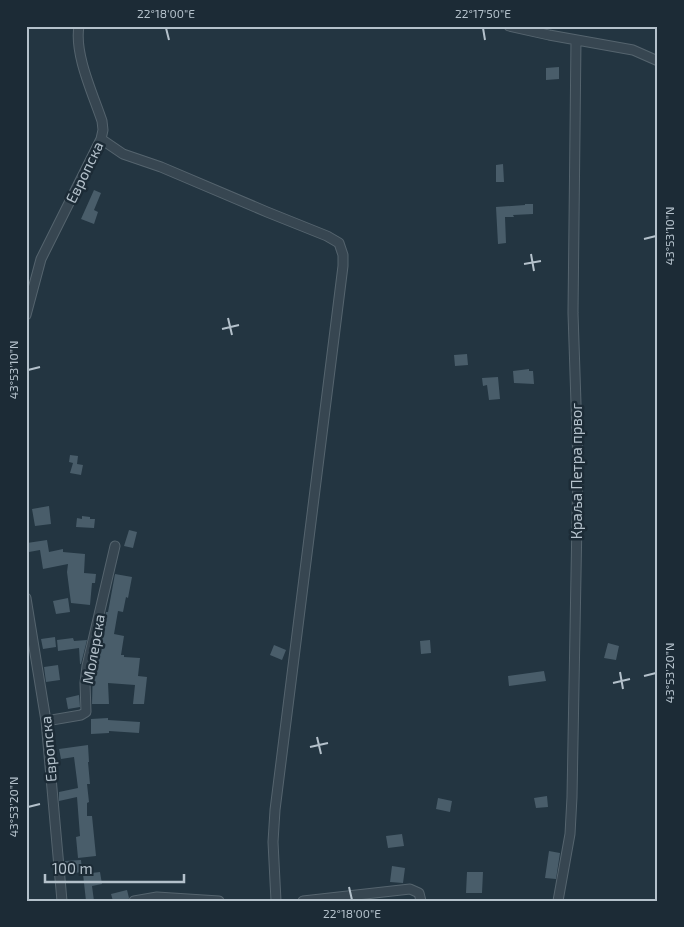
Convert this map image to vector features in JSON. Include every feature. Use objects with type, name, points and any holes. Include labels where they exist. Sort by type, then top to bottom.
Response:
[{"type":"street","name":"Европска","points":[[26,315],[41,259],[101,138],[103,130],[102,121],[81,53],[78,36],[79,26]]},
{"type":"street","points":[[510,26],[633,50],[658,61]]},
{"type":"street","name":"Краља Петра првог","points":[[558,901],[570,834],[572,797],[578,464],[573,313],[576,40]]},
{"type":"street","points":[[101,138],[123,154],[161,167],[327,236],[339,244],[343,255],[311,536],[275,810],[273,842],[276,901]]},
{"type":"street","name":"Молерска","points":[[46,721],[81,715],[86,712],[85,683],[87,666],[115,546]]},
{"type":"street","name":"Европска","points":[[26,598],[46,721],[62,901]]},
{"type":"street","points":[[303,901],[410,889],[420,897]]},
{"type":"street","points":[[134,901],[158,899],[219,901]]},
{"type":"building","points":[[559,67],[559,79],[546,80],[546,68]]},
{"type":"building","points":[[503,164],[504,182],[496,182],[496,165]]},
{"type":"building","points":[[94,190],[101,193],[94,210],[98,212],[94,224],[81,219]]},
{"type":"building","points":[[533,204],[533,214],[505,217],[506,243],[498,244],[496,207]]},
{"type":"building","points":[[467,354],[468,365],[455,366],[454,355]]},
{"type":"building","points":[[529,369],[529,371],[533,371],[534,384],[514,383],[513,371]]},
{"type":"building","points":[[498,377],[500,399],[489,400],[487,385],[483,386],[482,378]]},
{"type":"building","points":[[70,455],[78,456],[77,464],[83,465],[81,475],[70,473],[73,463],[69,462]]},
{"type":"building","points":[[49,506],[51,524],[35,526],[32,509]]},
{"type":"building","points":[[82,516],[95,519],[94,528],[76,527],[77,518],[82,519]]},
{"type":"building","points":[[129,530],[137,532],[133,548],[124,546]]},
{"type":"building","points":[[47,540],[49,552],[63,549],[63,552],[85,554],[84,573],[96,574],[95,583],[92,583],[90,605],[71,603],[67,572],[68,564],[43,569],[40,550],[29,552],[27,543]]},
{"type":"building","points":[[115,574],[132,577],[123,612],[118,611],[114,634],[124,636],[121,655],[124,655],[124,657],[140,658],[138,676],[147,677],[144,704],[133,704],[135,685],[108,683],[109,704],[92,704],[93,666],[106,612],[108,612]]},
{"type":"building","points":[[68,598],[70,612],[56,614],[53,601]]},
{"type":"building","points":[[55,637],[56,647],[43,649],[41,639]]},
{"type":"building","points":[[73,638],[74,641],[87,640],[81,664],[79,648],[58,651],[57,640]]},
{"type":"building","points":[[430,640],[431,653],[421,654],[420,641]]},
{"type":"building","points":[[608,643],[619,646],[616,660],[604,658]]},
{"type":"building","points":[[274,645],[286,650],[282,660],[270,655]]},
{"type":"building","points":[[58,665],[60,680],[46,682],[44,667]]},
{"type":"building","points":[[544,671],[546,681],[509,686],[508,676]]},
{"type":"building","points":[[79,695],[80,707],[68,709],[66,698]]},
{"type":"building","points":[[108,718],[108,720],[140,722],[139,733],[109,731],[109,733],[91,734],[91,719]]},
{"type":"building","points":[[88,745],[90,784],[87,784],[89,802],[87,803],[87,816],[92,816],[96,856],[78,858],[76,837],[80,836],[77,797],[59,801],[59,792],[78,788],[74,757],[61,759],[59,749]]},
{"type":"building","points":[[547,796],[548,807],[536,808],[534,798]]},
{"type":"building","points":[[438,798],[452,801],[450,812],[436,809]]},
{"type":"building","points":[[402,834],[404,846],[388,848],[386,836]]},
{"type":"building","points":[[549,851],[560,853],[556,879],[545,878]]},
{"type":"building","points":[[81,860],[82,872],[66,874],[65,861]]},
{"type":"building","points":[[392,866],[405,868],[403,883],[390,882]]},
{"type":"building","points":[[100,872],[102,884],[92,886],[94,901],[86,901],[83,874]]},
{"type":"building","points":[[467,872],[483,872],[482,893],[466,893]]},
{"type":"building","points":[[127,890],[128,901],[113,901],[111,894]]}]
